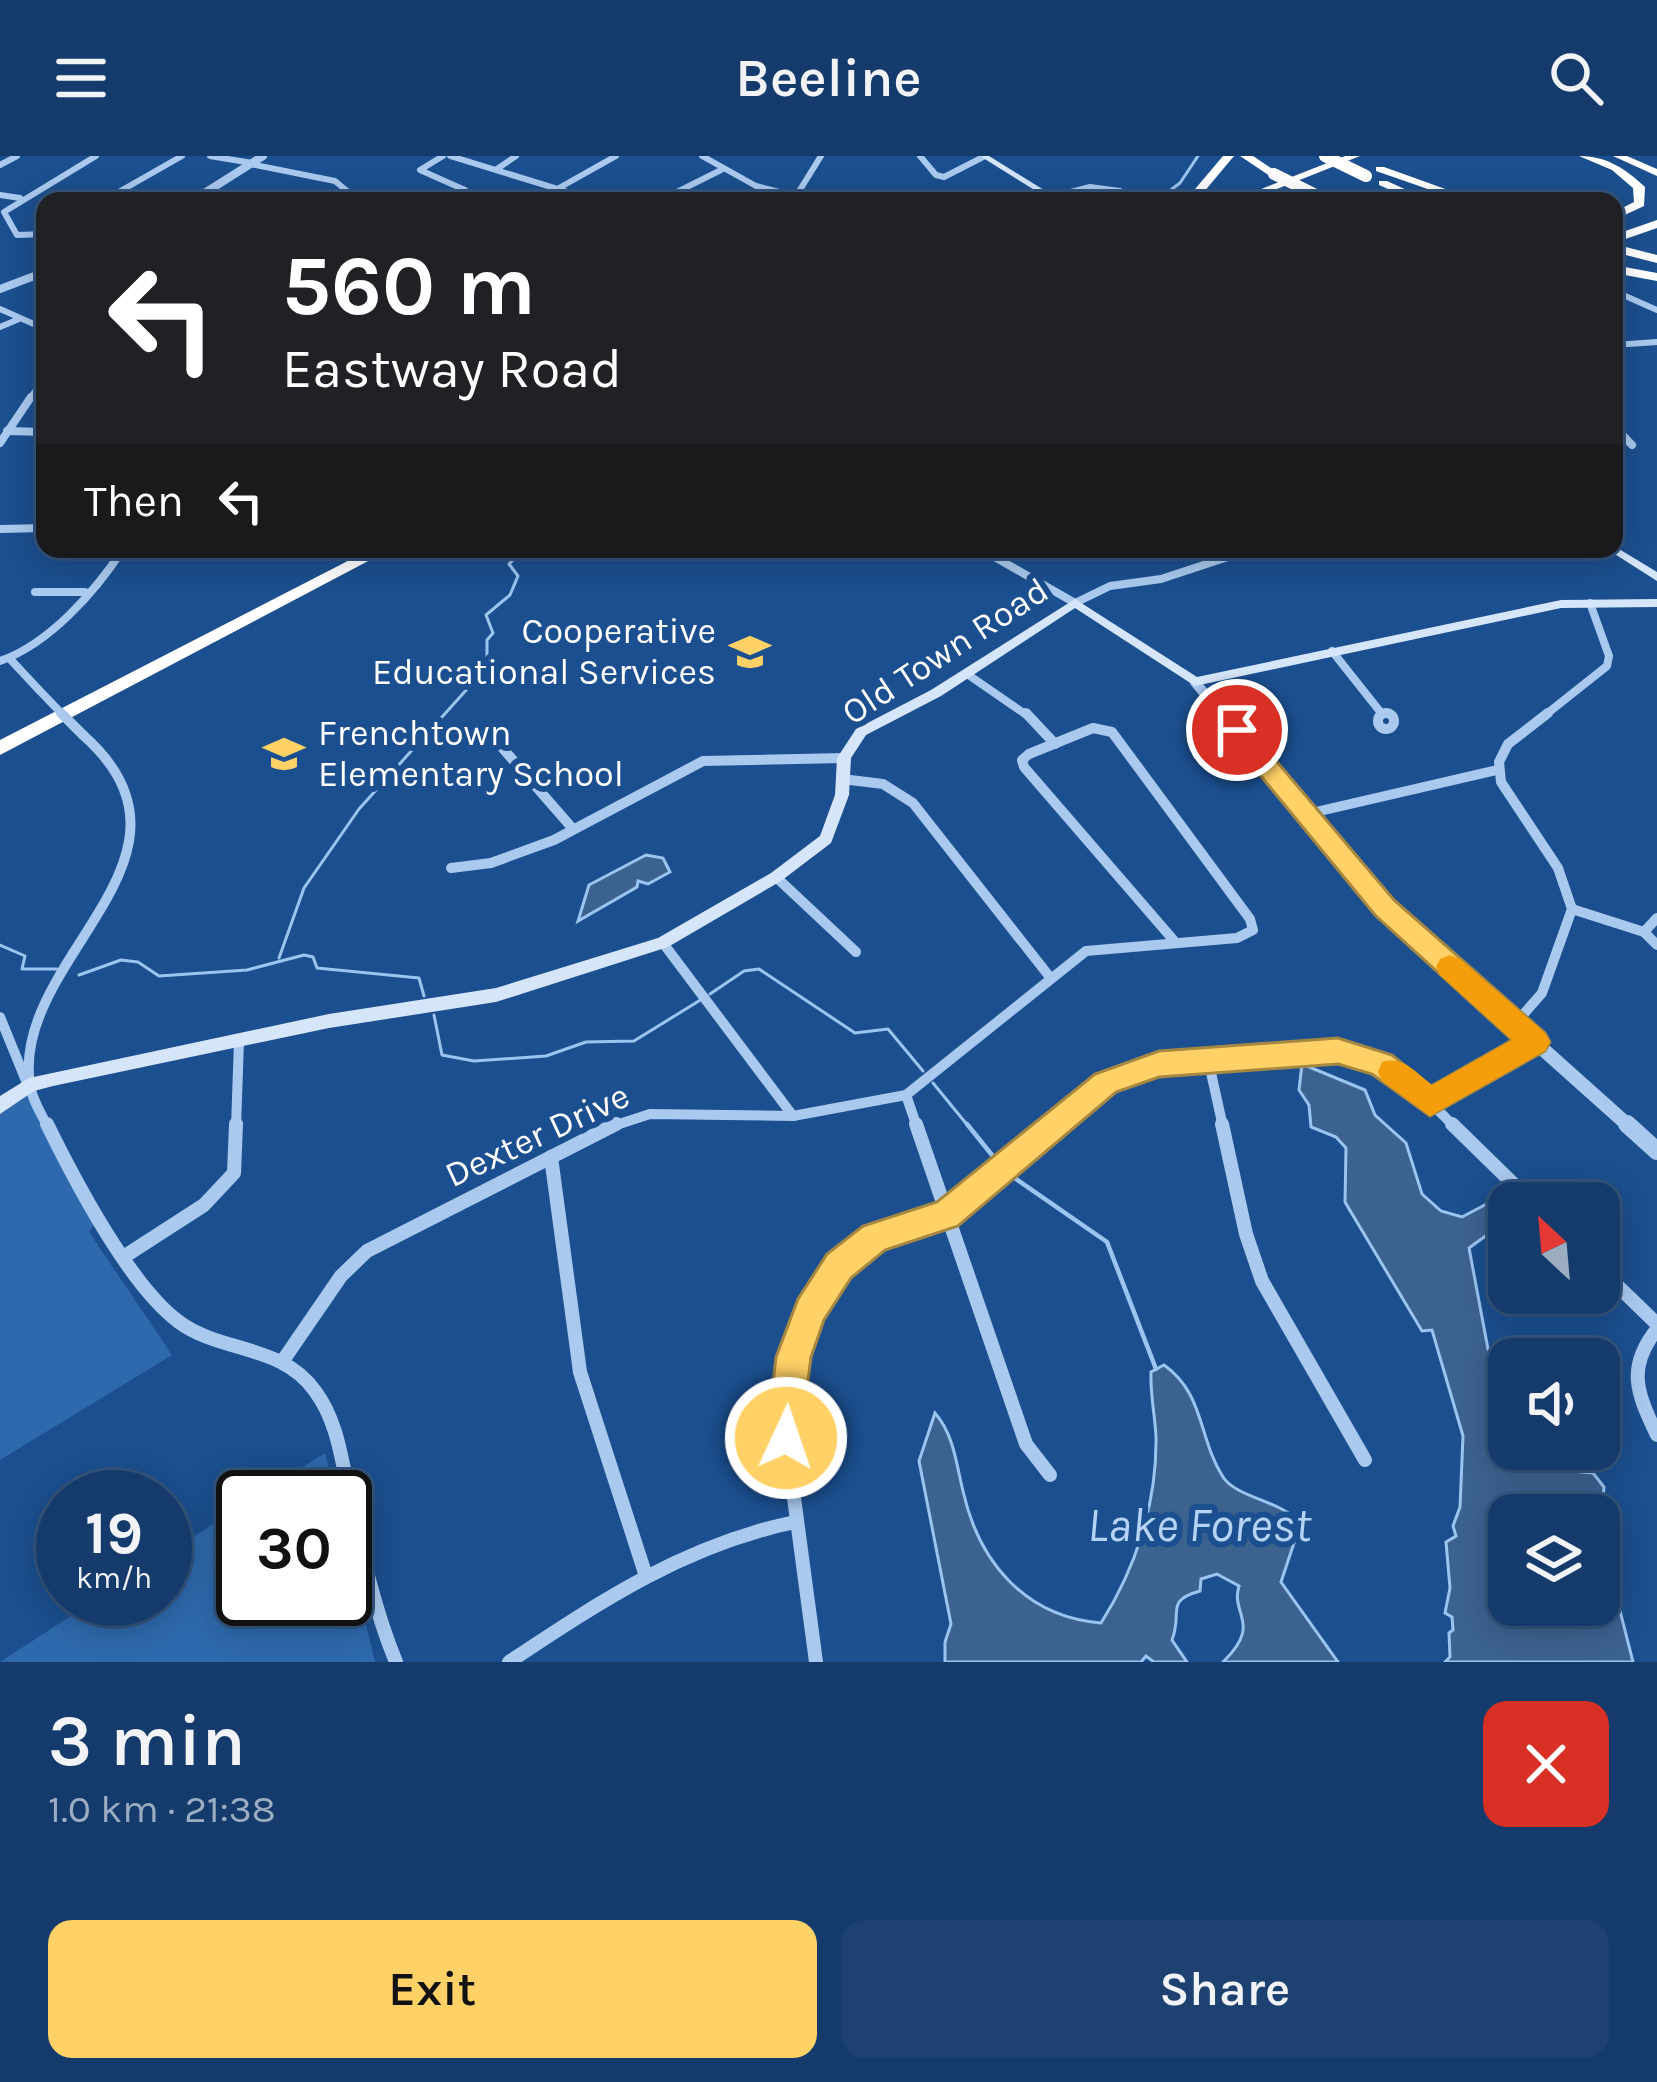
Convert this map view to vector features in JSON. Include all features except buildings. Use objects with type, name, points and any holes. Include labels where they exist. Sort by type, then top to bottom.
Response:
[{"type":"highway","points":[[1196,192],[1207,174],[1208,156]]},
{"type":"highway","points":[[1198,192],[1229,156]]},
{"type":"highway","points":[[1245,156],[1310,192]]},
{"type":"highway","points":[[1325,156],[1404,192]]},
{"type":"highway","points":[[1583,156],[1616,168],[1639,188],[1640,204],[1623,213]]},
{"type":"highway","points":[[1618,156],[1657,173]]},
{"type":"highway","points":[[1265,192],[1367,158],[1451,192]]},
{"type":"highway","points":[[1281,192],[1367,158],[1439,192]]},
{"type":"highway","points":[[1623,240],[1657,224]]},
{"type":"highway","points":[[1623,247],[1657,259]]},
{"type":"highway","points":[[1623,267],[1657,274]]},
{"type":"highway","points":[[0,735],[343,558]]},
{"type":"highway","points":[[0,748],[365,558]]},
{"type":"main road","points":[[979,156],[1043,192]]},
{"type":"main road","points":[[1623,555],[1657,577]]},
{"type":"main road","name":"Old Town Road","points":[[0,1106],[29,1085],[329,1021],[496,995],[663,943],[776,877],[826,839],[842,795],[844,758],[861,732],[968,674],[1076,603],[1195,682]]},
{"type":"main road","points":[[1195,682],[1531,610],[1590,603],[1657,603]]},
{"type":"street","points":[[0,165],[17,156]]},
{"type":"street","points":[[36,234],[16,235],[4,212],[20,198],[96,156]]},
{"type":"street","points":[[120,192],[182,156]]},
{"type":"street","points":[[210,156],[335,181],[348,192]]},
{"type":"street","points":[[206,192],[263,156]]},
{"type":"street","points":[[462,192],[464,187],[420,170],[447,156],[571,192]]},
{"type":"street","points":[[497,170],[516,156]]},
{"type":"street","points":[[559,188],[616,156]]},
{"type":"street","points":[[702,156],[721,170],[774,192]]},
{"type":"street","points":[[798,192],[821,156]]},
{"type":"street","points":[[920,156],[940,177],[979,156]]},
{"type":"street","points":[[677,192],[721,170]]},
{"type":"street","points":[[1075,192],[1090,187],[1120,191]]},
{"type":"street","points":[[0,194],[20,198]]},
{"type":"street","points":[[2,287],[36,275]]},
{"type":"street","points":[[1623,295],[1657,310]]},
{"type":"street","points":[[0,309],[36,324]]},
{"type":"street","points":[[0,327],[19,319]]},
{"type":"street","points":[[1623,344],[1657,342]]},
{"type":"street","points":[[0,443],[36,390]]},
{"type":"street","points":[[7,431],[36,432]]},
{"type":"street","points":[[1623,436],[1632,445]]},
{"type":"street","points":[[0,529],[36,529]]},
{"type":"street","points":[[29,1085],[27,1062],[34,1036],[123,863],[132,807],[118,769],[6,660],[52,628],[115,558]]},
{"type":"street","points":[[997,558],[1076,603],[1110,586],[1161,579],[1225,558]]},
{"type":"street","points":[[35,592],[85,592]]},
{"type":"street","points":[[1515,1024],[1541,999],[1572,910],[1560,873],[1510,800],[1497,770],[1508,743],[1607,666],[1609,656],[1590,603]]},
{"type":"street","points":[[1332,651],[1382,714]]},
{"type":"street","points":[[968,674],[1023,710],[1055,744],[1024,757],[1024,767],[1176,943]]},
{"type":"street","points":[[1195,682],[1385,908],[1657,1151]]},
{"type":"street","name":"Dexter Drive","points":[[284,1359],[341,1276],[367,1251],[620,1122],[650,1114],[793,1116],[906,1094],[1049,976],[1095,949],[1244,937],[1252,930],[1112,732],[1093,728],[1055,744]]},
{"type":"street","points":[[492,736],[573,829]]},
{"type":"street","points":[[451,868],[491,863],[573,829],[703,761],[844,758]]},
{"type":"street","points":[[1307,814],[1497,770]]},
{"type":"street","points":[[842,779],[883,784],[914,803],[1049,976]]},
{"type":"street","points":[[776,877],[837,940],[856,952]]},
{"type":"street","points":[[1572,910],[1644,932],[1657,945]]},
{"type":"street","points":[[1644,932],[1657,918]]},
{"type":"street","points":[[663,943],[793,1116]]},
{"type":"street","points":[[0,1017],[29,1085],[157,1304],[180,1323],[284,1359],[326,1406],[396,1662]]},
{"type":"street","points":[[8,1043],[34,1036]]},
{"type":"street","points":[[125,1256],[204,1205],[229,1182],[237,1152],[239,1041]]},
{"type":"street","points":[[1430,1102],[1535,1042]]},
{"type":"street","points":[[816,1662],[795,1522],[786,1409],[794,1357],[811,1311],[839,1266],[862,1244],[947,1215],[1106,1083],[1147,1066],[1208,1059],[1338,1051],[1381,1064],[1430,1102],[1512,1182]]},
{"type":"street","points":[[1208,1059],[1246,1234],[1262,1281],[1365,1460]]},
{"type":"street","points":[[906,1094],[1025,1444],[1050,1475]]},
{"type":"street","points":[[551,1157],[580,1372],[645,1573]]},
{"type":"street","points":[[1620,1289],[1657,1327],[1633,1361],[1633,1376],[1657,1436]]},
{"type":"street","points":[[508,1662],[645,1573],[731,1533],[795,1522]]},
{"type":"shaded area","points":[[26,1089],[98,1219],[89,1232],[172,1355],[0,1460],[0,1106]]},
{"type":"shaded area","points":[[325,1453],[329,1470],[298,1470]]},
{"type":"shaded area","points":[[216,1522],[216,1626],[366,1626],[375,1662],[0,1662],[55,1626],[192,1626],[192,1538]]},
{"type":"water","points":[[646,855],[663,858],[670,872],[648,884],[638,881],[637,887],[578,921],[589,885]]},
{"type":"water","points":[[1302,1064],[1365,1090],[1375,1115],[1406,1143],[1422,1194],[1441,1211],[1462,1217],[1488,1203],[1488,1234],[1469,1248],[1488,1349],[1488,1470],[1578,1470],[1593,1473],[1604,1487],[1603,1494],[1488,1494],[1488,1626],[1620,1626],[1620,1611],[1633,1662],[1445,1662],[1450,1657],[1449,1633],[1453,1630],[1452,1617],[1445,1613],[1450,1588],[1446,1542],[1456,1536],[1453,1526],[1460,1507],[1463,1436],[1432,1330],[1422,1331],[1345,1202],[1346,1148],[1336,1137],[1311,1127],[1309,1105],[1299,1090]]},
{"type":"water","name":"Lake Forest","points":[[1164,1365],[1187,1389],[1223,1477],[1295,1518],[1299,1528],[1281,1582],[1338,1662],[1223,1662],[1235,1649],[1243,1628],[1239,1586],[1217,1574],[1201,1579],[1200,1591],[1178,1604],[1172,1640],[1187,1662],[1154,1662],[1146,1656],[1141,1662],[945,1662],[951,1624],[919,1461],[935,1413],[950,1440],[970,1517],[994,1563],[1029,1598],[1050,1610],[1101,1623],[1134,1557],[1148,1510],[1156,1437],[1151,1372]]},
{"type":"waterway","points":[[1168,192],[1198,156]]},
{"type":"waterway","points":[[279,958],[304,888],[359,809],[487,667],[487,640],[493,633],[486,615],[510,595],[518,576],[509,564],[515,558]]},
{"type":"waterway","points":[[0,945],[25,956],[22,969],[57,969]]},
{"type":"waterway","points":[[79,975],[121,960],[138,962],[159,976],[247,970],[304,955],[313,957],[317,968],[419,978],[424,996]]},
{"type":"waterway","points":[[710,994],[744,971],[759,969],[855,1033],[888,1029],[923,1071]]},
{"type":"waterway","points":[[434,1015],[442,1055],[474,1061],[546,1056],[586,1042],[634,1041],[702,999]]},
{"type":"waterway","points":[[933,1083],[969,1127]]},
{"type":"waterway","points":[[967,1124],[1000,1165]]},
{"type":"waterway","points":[[1006,1172],[1107,1242],[1156,1369]]},
{"type":"slow traffic","points":[[1393,1072],[1430,1102],[1535,1042],[1450,967]]},
{"type":"place","name":"Cooperative Educational Services","points":[[750,652]]},
{"type":"place","name":"Frenchtown Elementary School","points":[[284,754]]},
{"type":"route","points":[[786,1438],[788,1381],[794,1357],[811,1311],[839,1266],[862,1244],[885,1232],[947,1215],[1106,1083],[1159,1064],[1338,1051],[1381,1064],[1430,1102],[1535,1042],[1385,908],[1237,730]]}]
